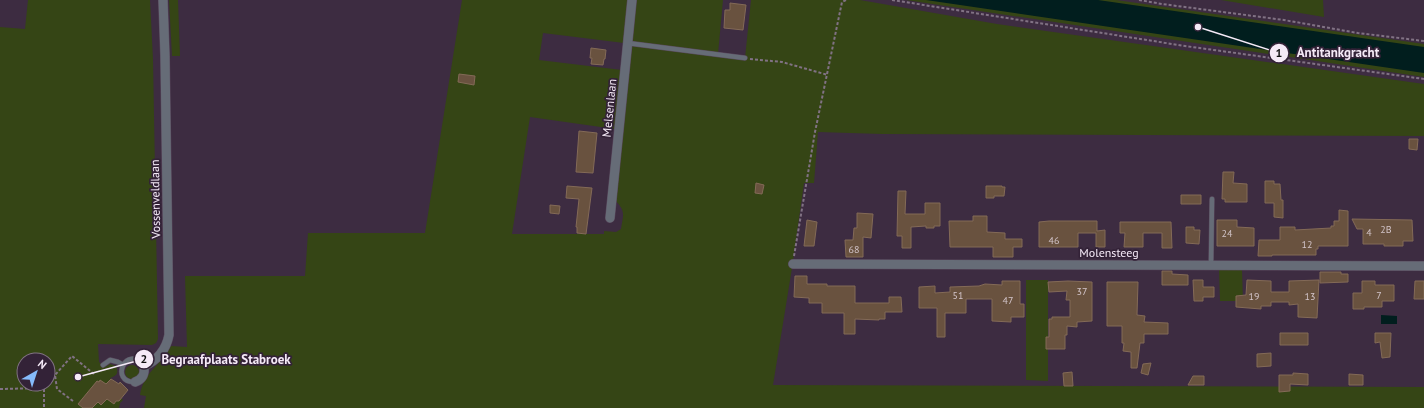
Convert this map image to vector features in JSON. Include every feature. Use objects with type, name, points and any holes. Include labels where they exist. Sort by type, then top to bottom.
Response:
[{"type":"street","name":"Vossenveldlaan","points":[[135,382],[139,381],[143,376],[145,371],[144,366],[159,357],[167,344],[170,335],[163,0]]},
{"type":"street","name":"Melsenlaan","points":[[610,218],[632,0]]},
{"type":"street","name":"Molensteeg","points":[[793,264],[1424,266]]},
{"type":"lane","points":[[627,43],[745,58]]},
{"type":"lane","points":[[1211,265],[1212,199]]},
{"type":"lane","points":[[135,382],[127,381],[123,377],[121,371],[123,365],[129,359],[134,359],[140,361],[144,366]]},
{"type":"lane","points":[[103,365],[110,360],[123,365]]},
{"type":"path","points":[[793,264],[815,132],[842,2],[846,0]]},
{"type":"path","points":[[892,0],[1185,46],[1424,80]]},
{"type":"path","points":[[1139,0],[1284,20],[1358,33],[1424,41]]},
{"type":"path","points":[[745,58],[782,62],[828,75]]},
{"type":"path","points":[[73,401],[58,389],[55,375],[72,356],[95,375]]},
{"type":"path","points":[[0,389],[44,388],[44,408]]},
{"type":"green space","points":[[28,0],[150,0],[153,59],[158,339],[156,343],[152,345],[98,344],[99,362],[105,367],[110,364],[116,366],[117,374],[110,378],[118,385],[120,382],[128,390],[121,398],[123,400],[120,403],[119,408],[0,408],[0,27],[25,29]]},
{"type":"green space","points":[[169,0],[178,0],[180,56],[172,56]]},
{"type":"green space","points":[[462,0],[629,0],[624,43],[543,33],[539,60],[622,70],[615,129],[530,117],[512,234],[604,234],[604,231],[616,232],[621,229],[623,211],[616,201],[636,0],[723,0],[718,54],[745,58],[751,0],[860,0],[997,24],[1424,84],[1424,136],[882,134],[818,132],[814,183],[804,183],[773,385],[1424,387],[1424,408],[144,408],[146,396],[140,395],[145,380],[149,374],[171,346],[187,347],[185,276],[305,276],[308,233],[425,233]]},
{"type":"green space","points":[[906,0],[943,0],[1424,71],[1424,77]]},
{"type":"green space","points":[[1078,0],[1116,0],[1424,44],[1424,50]]},
{"type":"green space","points":[[1221,0],[1323,0],[1324,17]]},
{"type":"green space","points":[[1219,269],[1242,270],[1243,301],[1220,301]]},
{"type":"green space","points":[[1026,280],[1048,280],[1048,381],[1026,380]]},
{"type":"green space","points":[[132,365],[137,367],[139,372],[137,377],[132,379],[127,377],[125,372],[127,367]]},
{"type":"shaded area","points":[[926,0],[1098,0],[1424,47],[1424,73]]},
{"type":"shaded area","points":[[1381,315],[1397,316],[1397,324],[1381,324]]},
{"type":"building","points":[[730,3],[746,5],[743,30],[724,28],[725,10],[730,10]]},
{"type":"building","points":[[591,48],[606,50],[603,65],[591,64]]},
{"type":"building","points":[[459,74],[475,76],[474,85],[458,82]]},
{"type":"building","points":[[579,131],[597,133],[593,173],[576,172]]},
{"type":"building","points":[[1409,139],[1418,139],[1417,150],[1409,149]]},
{"type":"building","points":[[1223,172],[1234,172],[1233,183],[1247,184],[1247,202],[1225,202],[1225,199],[1222,199]]},
{"type":"building","points":[[1265,181],[1274,181],[1274,184],[1280,184],[1281,200],[1283,200],[1283,218],[1274,217],[1274,203],[1265,203]]},
{"type":"building","points":[[756,183],[764,185],[762,194],[755,193]]},
{"type":"building","points":[[567,186],[592,188],[586,234],[577,233],[576,227],[579,199],[566,198]]},
{"type":"building","points":[[986,186],[1005,187],[1004,196],[986,198]]},
{"type":"building","points":[[898,191],[906,191],[905,214],[925,214],[925,203],[940,203],[940,226],[934,226],[934,228],[926,228],[926,226],[911,227],[911,248],[902,248],[902,236],[897,236]]},
{"type":"building","points":[[1181,195],[1201,195],[1201,204],[1181,204]]},
{"type":"building","points":[[550,205],[560,206],[559,214],[550,213]]},
{"type":"building","points":[[1339,210],[1348,211],[1348,246],[1318,246],[1318,249],[1316,249],[1316,255],[1258,256],[1259,240],[1280,240],[1280,227],[1295,227],[1295,230],[1331,228],[1331,226],[1334,226],[1334,221],[1339,221]]},
{"type":"building","points":[[857,213],[873,214],[871,238],[863,237],[863,257],[846,257],[845,240],[853,240],[854,228],[857,228]]},
{"type":"building","points":[[973,216],[987,216],[987,232],[1005,233],[1005,239],[1022,239],[1022,247],[1013,247],[1013,257],[993,257],[993,247],[950,247],[949,221],[973,221]]},
{"type":"building","points":[[1352,219],[1412,220],[1413,241],[1403,241],[1403,246],[1363,244],[1363,229],[1357,229]]},
{"type":"building","points":[[807,220],[817,222],[814,246],[804,246]]},
{"type":"building","points":[[1217,220],[1237,220],[1237,227],[1254,228],[1254,246],[1217,246]]},
{"type":"building","points":[[1097,221],[1097,231],[1105,230],[1105,247],[1096,247],[1096,233],[1078,233],[1078,247],[1039,247],[1039,222]]},
{"type":"building","points":[[1120,222],[1171,222],[1172,248],[1162,248],[1162,233],[1143,233],[1143,247],[1124,247],[1125,233],[1120,233]]},
{"type":"building","points":[[1186,227],[1194,227],[1194,230],[1200,230],[1199,244],[1186,243]]},
{"type":"building","points":[[1162,271],[1172,271],[1172,274],[1188,275],[1188,285],[1162,285]]},
{"type":"building","points":[[1320,272],[1341,272],[1341,274],[1348,274],[1348,282],[1320,283]]},
{"type":"building","points":[[795,276],[807,276],[807,284],[855,286],[855,303],[889,303],[889,297],[901,297],[902,312],[885,312],[885,319],[879,320],[855,319],[855,334],[844,334],[844,313],[822,313],[822,303],[809,303],[809,298],[794,297]]},
{"type":"building","points":[[1193,280],[1203,280],[1203,287],[1214,287],[1214,297],[1203,297],[1203,301],[1194,301]]},
{"type":"building","points":[[1247,280],[1271,281],[1271,292],[1289,292],[1289,281],[1319,280],[1317,318],[1298,317],[1298,304],[1289,305],[1289,302],[1271,302],[1271,306],[1261,306],[1261,309],[1236,307],[1236,296],[1246,295]]},
{"type":"building","points":[[1002,281],[1020,281],[1020,304],[1024,304],[1024,317],[1011,317],[1011,322],[992,321],[992,299],[966,299],[966,313],[945,313],[945,337],[937,337],[937,308],[919,308],[919,287],[935,286],[935,293],[950,292],[950,287],[979,286],[985,284],[1002,285]]},
{"type":"building","points":[[1362,281],[1375,281],[1375,285],[1394,285],[1394,301],[1382,301],[1382,307],[1364,307],[1364,309],[1353,309],[1353,293],[1362,293]]},
{"type":"building","points":[[1415,281],[1424,281],[1424,299],[1414,299]]},
{"type":"building","points":[[1048,282],[1092,282],[1092,321],[1077,322],[1077,327],[1067,326],[1067,335],[1065,335],[1065,349],[1046,349],[1046,337],[1049,337],[1049,319],[1052,319],[1052,317],[1070,317],[1070,300],[1066,300],[1067,291],[1049,292]]},
{"type":"building","points":[[1107,282],[1138,282],[1137,315],[1145,316],[1144,322],[1168,323],[1168,334],[1144,334],[1144,343],[1140,343],[1137,368],[1131,368],[1131,352],[1123,351],[1124,343],[1122,343],[1122,326],[1107,326]]},
{"type":"building","points":[[1280,333],[1308,333],[1308,345],[1280,345]]},
{"type":"building","points":[[1375,333],[1391,333],[1390,357],[1382,358],[1380,342],[1375,343]]},
{"type":"building","points":[[1271,353],[1271,366],[1257,367],[1257,354]]},
{"type":"building","points":[[1151,363],[1148,375],[1141,373],[1143,364]]},
{"type":"building","points":[[1072,372],[1073,386],[1064,386],[1063,373]]},
{"type":"building","points":[[1293,373],[1308,374],[1308,385],[1290,384],[1290,391],[1279,392],[1279,375],[1293,375]]},
{"type":"building","points":[[1349,374],[1363,375],[1363,385],[1349,385]]},
{"type":"building","points":[[1193,376],[1204,376],[1204,385],[1188,385]]},
{"type":"building","points":[[111,379],[119,384],[120,382],[128,390],[119,401],[116,401],[114,404],[107,399],[101,405],[98,402],[92,408],[83,408],[78,404],[97,381],[99,382],[100,380],[106,384]]},
{"type":"place","name":"Antitankgracht","points":[[1198,27]]},
{"type":"place","name":"Begraafplaats Stabroek","points":[[78,377]]}]
